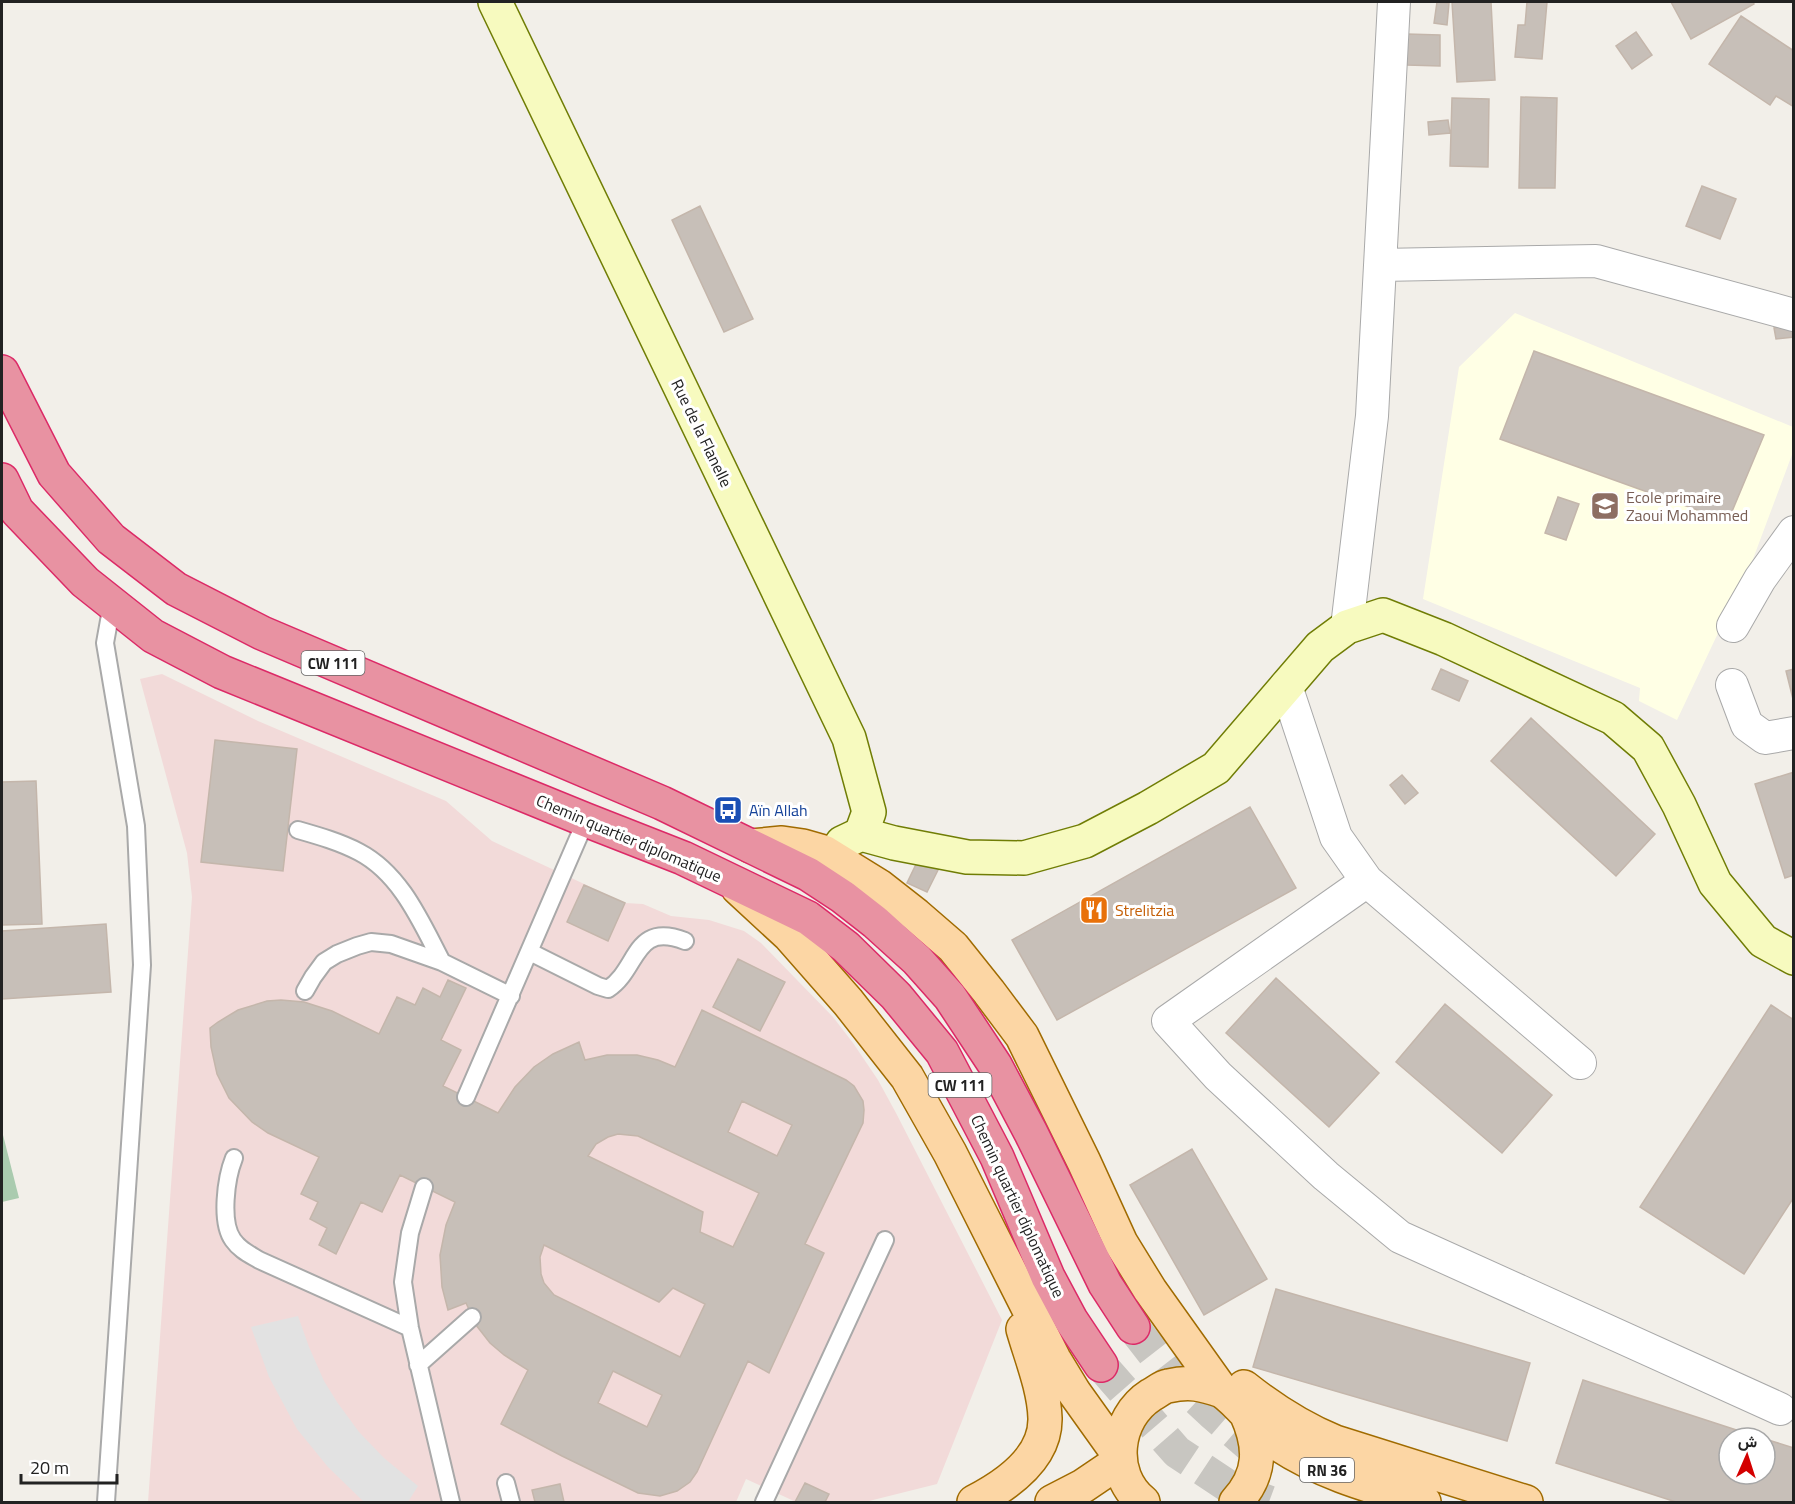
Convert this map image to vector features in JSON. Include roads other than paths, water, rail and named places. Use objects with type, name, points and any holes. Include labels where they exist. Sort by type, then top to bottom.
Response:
[{"type":"highway","name":"CW 111","points":[[2,372],[54,474],[111,539],[176,589],[262,633],[662,803],[751,846]]},
{"type":"highway","name":"Chemin quartier diplomatique","points":[[2,480],[17,512],[85,582],[153,636],[222,672],[683,858],[808,918],[846,947],[896,996],[942,1052],[997,1156],[1048,1277],[1071,1320],[1101,1365]]},
{"type":"highway","points":[[751,846],[808,874],[843,897],[917,960],[950,997],[995,1065],[1105,1284],[1133,1327]]},
{"type":"main road","points":[[751,846],[782,843],[824,852],[879,886],[953,947],[1022,1036],[1121,1243],[1150,1290],[1254,1431],[1257,1452],[1254,1473],[1245,1493],[1236,1503]]},
{"type":"main road","points":[[731,881],[790,936],[848,1002],[907,1077],[950,1153],[1054,1359],[1120,1458],[1127,1483],[1143,1503]]},
{"type":"main road","points":[[974,1503],[998,1490],[1018,1473],[1035,1452],[1042,1437],[1045,1420],[1039,1384],[1000,1252]]},
{"type":"main road","points":[[1176,1326],[1213,1362],[1260,1400],[1306,1430],[1335,1442],[1526,1503]]},
{"type":"main road","points":[[1052,1503],[1083,1486],[1120,1458],[1124,1426],[1140,1402],[1165,1386],[1194,1383],[1234,1401]]},
{"type":"main road","name":"RN 36","points":[[1234,1401],[1274,1440],[1302,1458],[1337,1474],[1424,1503]]},
{"type":"street","name":"Rue de la Flanelle","points":[[495,2],[849,738],[869,812],[861,834]]},
{"type":"street","points":[[1347,627],[1372,416],[1394,2]]},
{"type":"street","points":[[1380,265],[1596,261],[1794,315]]},
{"type":"street","points":[[1733,626],[1760,579],[1794,532]]},
{"type":"street","points":[[824,852],[861,834],[894,843],[967,856],[1024,858],[1085,841],[1148,808],[1216,768],[1320,647],[1347,627],[1383,615],[1444,639],[1613,718],[1648,748],[1715,884],[1763,941],[1794,958]]},
{"type":"street","points":[[1732,685],[1747,725],[1765,738],[1794,733]]},
{"type":"street","points":[[1287,686],[1336,837],[1367,881],[1580,1063]]},
{"type":"street","points":[[1367,881],[1168,1021],[1218,1076],[1309,1161],[1400,1237],[1780,1409]]},
{"type":"lane","points":[[106,1503],[142,965],[136,826],[105,643],[112,604]]},
{"type":"lane","points":[[466,1097],[586,820]]},
{"type":"lane","points":[[298,830],[361,853],[379,866],[399,887],[418,915],[442,962]]},
{"type":"lane","points":[[530,952],[598,986],[608,988],[616,983],[639,948],[649,940],[672,936],[686,941]]},
{"type":"lane","points":[[306,991],[324,963],[337,954],[371,942],[391,944],[442,962],[511,996]]},
{"type":"lane","points":[[234,1158],[227,1179],[227,1220],[231,1238],[240,1249],[259,1260],[410,1328]]},
{"type":"lane","points":[[424,1187],[410,1233],[403,1282],[418,1365],[451,1503]]},
{"type":"lane","points":[[764,1503],[885,1240]]},
{"type":"lane","points":[[418,1365],[472,1317]]},
{"type":"lane","points":[[506,1483],[511,1503]]},
{"type":"tunnel","points":[[1133,1327],[1168,1372],[1257,1452],[1273,1460]]},
{"type":"tunnel","points":[[1101,1365],[1177,1452],[1231,1488],[1269,1502]]},
{"type":"place","name":"Ecole primaire Zaoui Mohammed","points":[[1605,506]]},
{"type":"place","name":"Aïn Allah","points":[[728,810]]},
{"type":"place","name":"Strelitzia","points":[[1094,910]]}]
